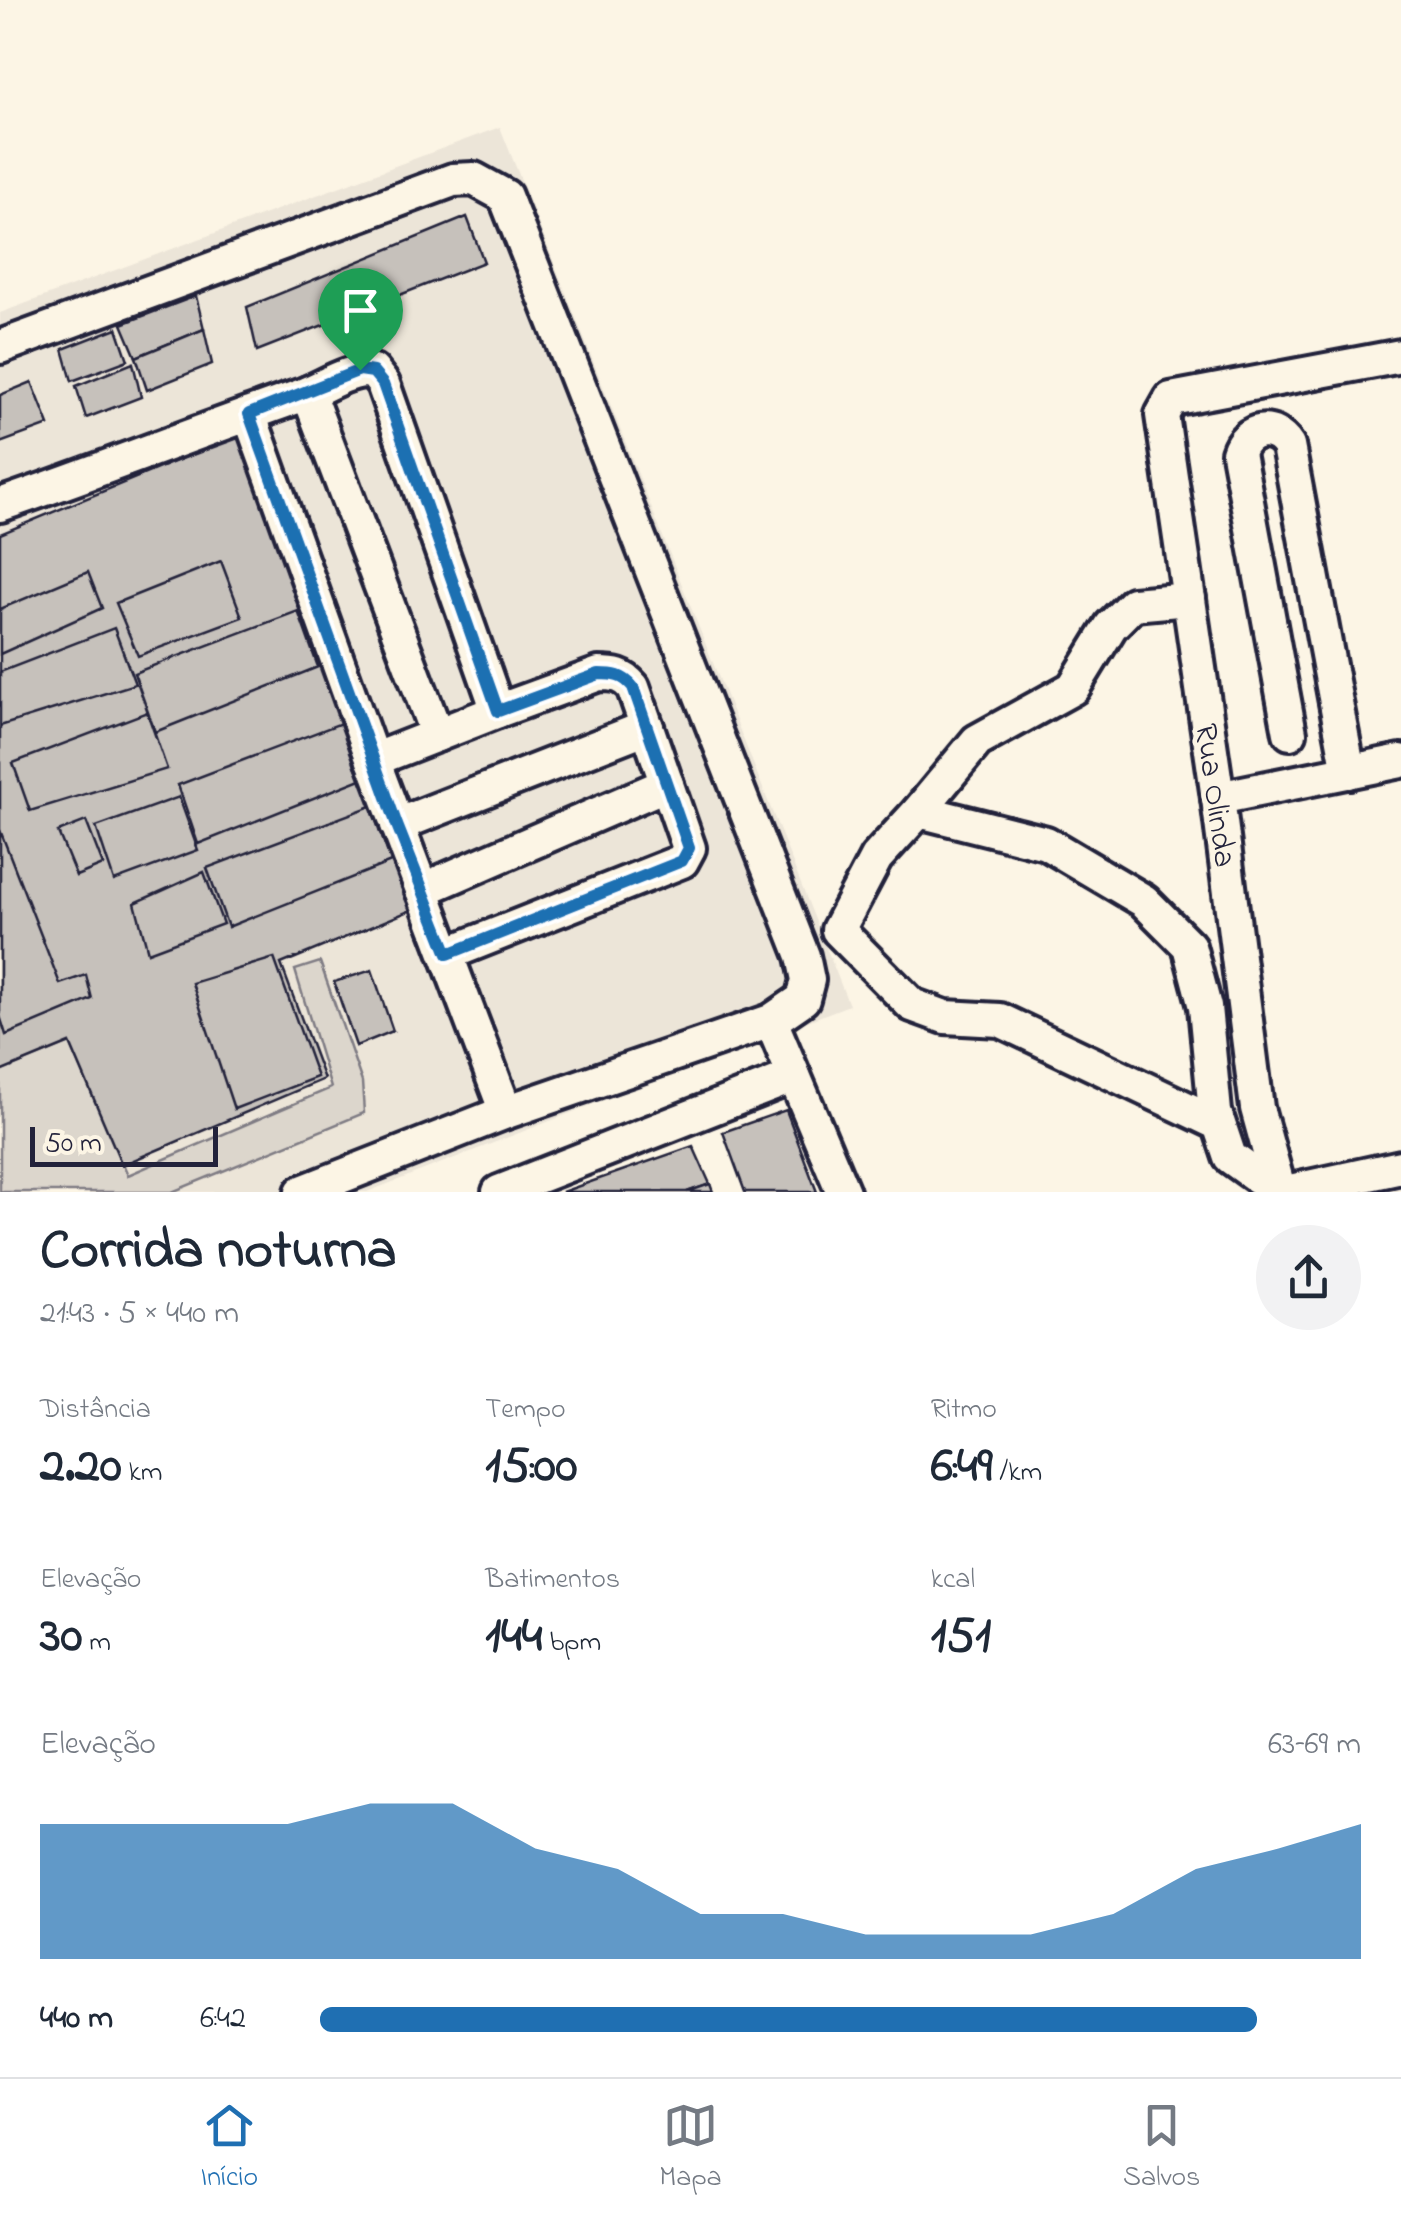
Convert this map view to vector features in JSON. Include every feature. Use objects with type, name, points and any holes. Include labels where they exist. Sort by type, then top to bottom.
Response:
[{"type":"street","points":[[0,347],[453,180],[474,179],[506,196],[803,956],[808,980],[803,999],[771,1021],[506,1112],[305,1192]]},
{"type":"street","name":"Rua Olinda","points":[[1282,1192],[1258,1108],[1162,414],[1171,399],[1401,356]]},
{"type":"street","points":[[0,505],[308,393],[360,370],[373,372],[383,384],[498,711]]},
{"type":"street","points":[[308,393],[437,735]]},
{"type":"street","points":[[249,414],[373,760],[506,1112]]},
{"type":"street","points":[[1290,732],[1238,453],[1242,441],[1251,433],[1267,431],[1282,436],[1288,446],[1349,772]]},
{"type":"street","points":[[1189,600],[1134,604],[1111,626],[1073,688],[977,742],[876,858],[838,930],[912,1006],[946,1017],[1000,1020],[1219,1124]]},
{"type":"street","points":[[373,760],[599,674],[614,674],[633,687],[688,840],[687,856],[448,954]]},
{"type":"street","points":[[397,825],[647,727]]},
{"type":"street","points":[[1218,798],[1401,761]]},
{"type":"street","points":[[422,890],[667,784]]},
{"type":"street","points":[[919,811],[1046,843],[1144,901],[1190,946],[1206,1007],[1219,1124],[1230,1158],[1282,1192],[1401,1166]]},
{"type":"street","points":[[771,1021],[843,1192]]},
{"type":"street","points":[[499,1192],[794,1076]]},
{"type":"shaded area","points":[[500,127],[849,1005],[367,1192],[0,1192],[0,313]]},
{"type":"shaded area","points":[[320,962],[362,1082],[364,1113],[172,1192],[0,1192],[0,1072],[70,1043],[128,1175],[331,1088],[295,970]]},
{"type":"building","points":[[467,217],[484,262],[257,351],[247,307]]},
{"type":"building","points":[[196,296],[204,329],[136,357],[122,324]]},
{"type":"building","points":[[117,328],[128,360],[72,381],[63,349]]},
{"type":"building","points":[[204,329],[212,364],[147,390],[136,357]]},
{"type":"building","points":[[133,363],[141,397],[86,418],[76,386]]},
{"type":"building","points":[[32,382],[49,425],[0,443],[0,395]]},
{"type":"building","points":[[249,431],[414,909],[281,964],[324,1079],[122,1165],[70,1043],[0,1072],[0,534]]},
{"type":"building","points":[[221,561],[242,617],[138,656],[116,603]]},
{"type":"building","points":[[88,572],[102,608],[0,654],[0,609]]},
{"type":"building","points":[[298,611],[318,667],[155,732],[134,673]]},
{"type":"building","points":[[114,628],[135,684],[0,726],[0,672]]},
{"type":"building","points":[[147,712],[167,769],[30,811],[13,763]]},
{"type":"building","points":[[341,723],[361,779],[198,844],[178,785]]},
{"type":"building","points":[[179,797],[198,850],[114,881],[96,827]]},
{"type":"building","points":[[371,806],[391,862],[228,927],[207,868]]},
{"type":"building","points":[[86,821],[103,865],[76,876],[58,832]]},
{"type":"building","points":[[0,830],[60,984],[86,975],[92,999],[6,1035],[0,1016]]},
{"type":"building","points":[[204,872],[223,924],[148,952],[135,903]]},
{"type":"building","points":[[274,958],[317,1077],[234,1109],[192,983]]},
{"type":"building","points":[[372,970],[393,1031],[356,1046],[334,982]]},
{"type":"building","points":[[786,1110],[817,1192],[745,1192],[723,1132]]},
{"type":"building","points":[[693,1146],[710,1184],[687,1192],[562,1192]]},
{"type":"building","points":[[710,1184],[713,1192],[687,1192]]},
{"type":"route","points":[[360,370],[373,372],[383,384],[498,711],[599,674],[626,679],[633,687],[688,840],[687,856],[682,861],[448,954],[397,825],[249,414],[360,370]]}]
